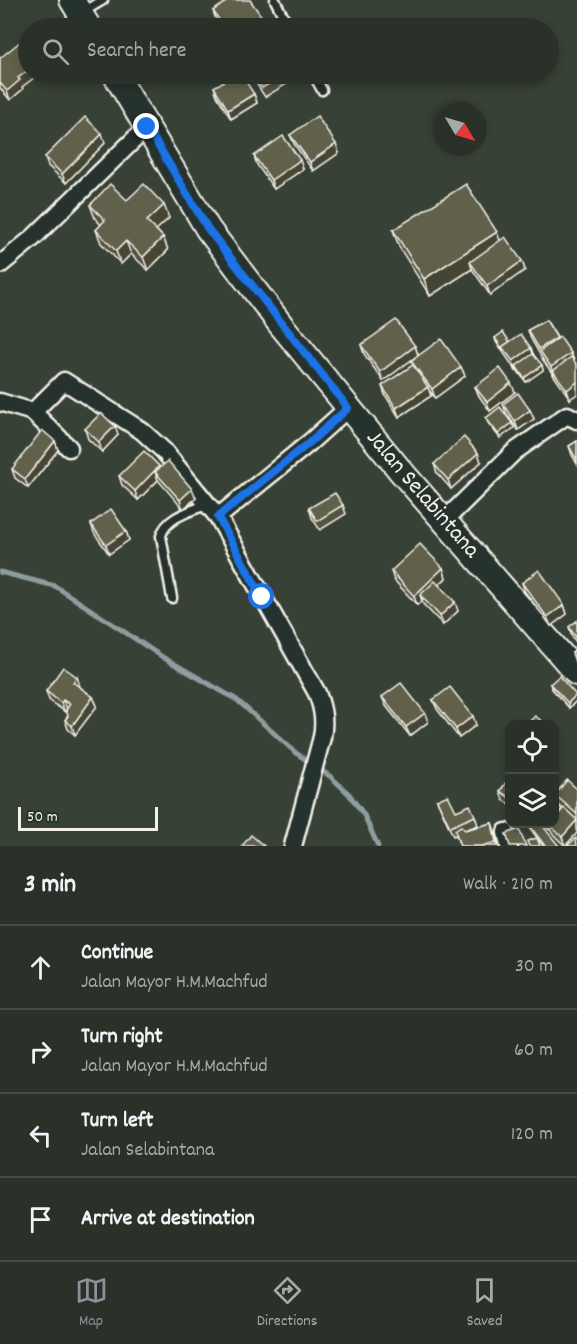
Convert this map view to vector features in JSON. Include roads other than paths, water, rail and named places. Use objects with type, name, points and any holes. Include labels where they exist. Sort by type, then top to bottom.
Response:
[{"type":"street","name":"Jalan Selabintana","points":[[121,84],[208,229],[348,408],[577,673]]},
{"type":"street","points":[[0,265],[34,237],[147,127]]},
{"type":"street","points":[[33,412],[63,381],[68,381],[142,431],[164,451],[213,511],[317,693],[322,708],[324,723],[322,737],[293,846]]},
{"type":"street","points":[[0,402],[33,412],[69,448]]},
{"type":"street","points":[[213,511],[309,443],[348,408]]},
{"type":"street","points":[[444,521],[514,452],[567,415],[577,420]]},
{"type":"lane","points":[[80,14],[103,0]]},
{"type":"lane","points":[[274,0],[284,18]]},
{"type":"lane","points":[[319,84],[322,90]]},
{"type":"lane","points":[[172,598],[161,536],[162,530],[176,518],[213,511]]},
{"type":"waterway","points":[[0,572],[55,586],[164,658],[237,700],[296,753],[331,777],[349,794],[364,815],[378,846]]}]
